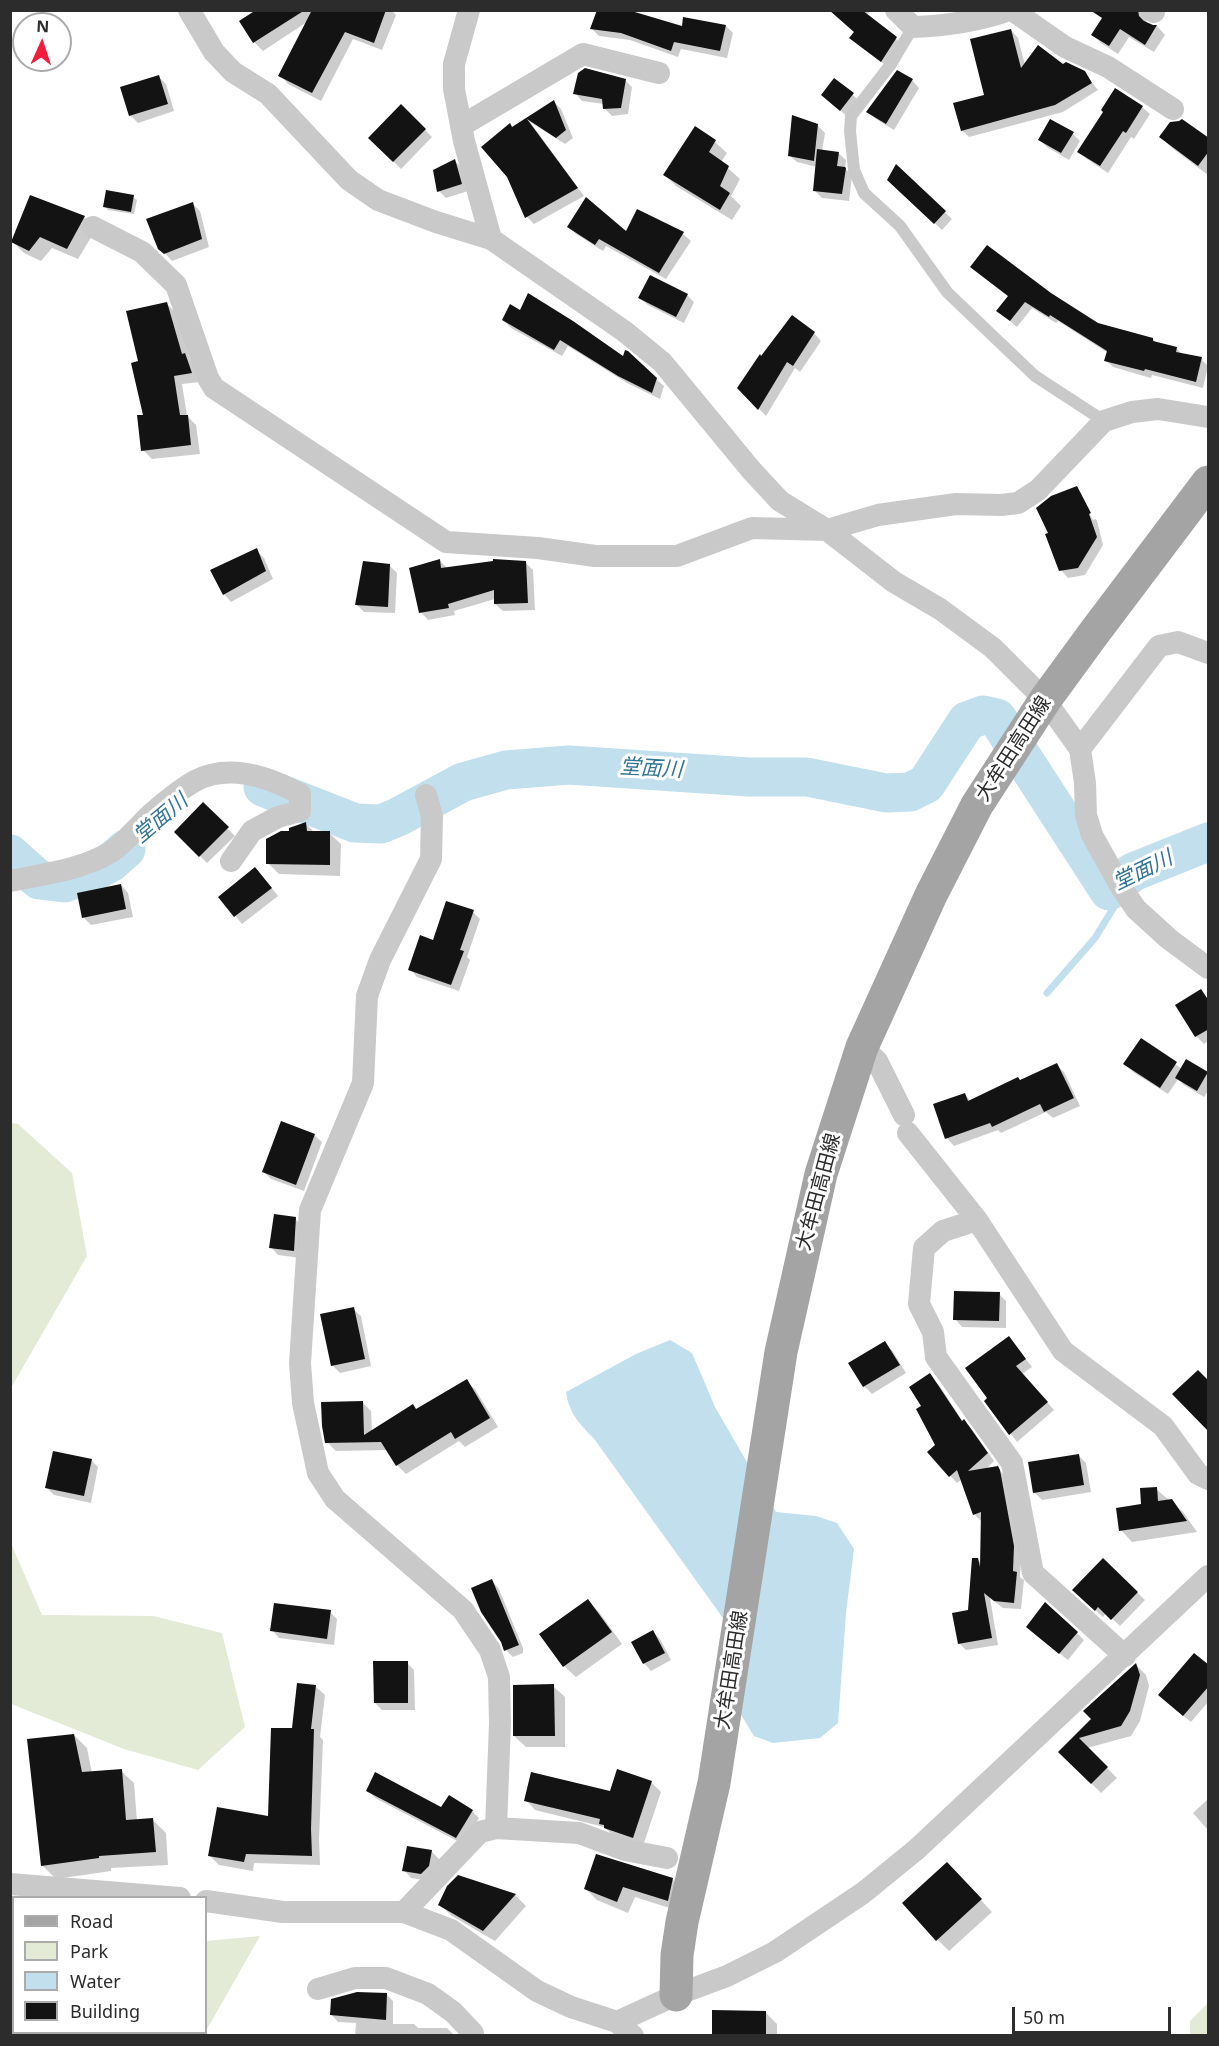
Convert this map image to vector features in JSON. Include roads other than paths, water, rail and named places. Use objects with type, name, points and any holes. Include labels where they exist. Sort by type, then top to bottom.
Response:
[{"type":"main road","name":"大牟田高田線","points":[[676,1995],[677,1955],[682,1922],[714,1783],[781,1352],[821,1174],[862,1047],[931,895],[977,805],[1045,700],[1209,482]]},
{"type":"street","points":[[189,10],[214,52],[233,72],[268,94],[349,180],[378,200],[436,222],[491,239],[624,332],[662,363],[780,501],[827,530],[894,582],[940,609],[993,648],[1045,700],[1080,749],[1085,783],[1086,815],[1092,835],[1116,879],[1136,909],[1168,939],[1209,968]]},
{"type":"street","points":[[469,10],[454,64],[454,89],[461,126],[491,239]]},
{"type":"street","points":[[896,10],[913,27],[987,18],[1011,10],[1065,46],[1108,67],[1173,109]]},
{"type":"street","points":[[461,126],[583,54],[659,73]]},
{"type":"street","points":[[93,227],[142,252],[176,285],[208,378],[214,388],[446,542],[538,548],[595,556],[677,556],[752,528],[827,530],[878,515],[945,506],[1018,503],[1038,490],[1104,421],[1132,412],[1158,409],[1209,417]]},
{"type":"street","points":[[1080,749],[1158,646],[1178,642],[1209,653]]},
{"type":"street","points":[[10,881],[89,863],[113,851],[152,813],[195,781],[215,774],[247,773],[279,783],[300,794],[300,811],[278,817],[252,831],[231,861]]},
{"type":"street","points":[[426,795],[432,816],[431,859],[380,960],[367,996],[363,1083],[310,1210],[300,1363],[303,1403],[318,1473],[329,1490],[335,1499],[463,1610],[490,1650],[499,1677],[500,1723],[496,1827]]},
{"type":"street","points":[[862,1047],[877,1061],[906,1124],[977,1220],[1062,1351],[1163,1426],[1198,1474],[1209,1479]]},
{"type":"street","points":[[977,1220],[943,1231],[924,1248],[920,1304],[933,1332],[936,1357],[1012,1463],[1033,1573],[1125,1656]]},
{"type":"street","points":[[207,1901],[283,1912],[404,1912],[452,1930],[537,1991],[625,2029],[676,1995],[727,1976],[775,1952],[863,1893],[917,1849],[1209,1576]]},
{"type":"street","points":[[404,1912],[480,1832],[496,1827],[579,1833],[625,1850],[667,1858]]},
{"type":"street","points":[[10,1884],[156,1896]]},
{"type":"street","points":[[318,1989],[355,1978],[386,1978],[428,1994],[453,2012],[473,2033],[473,2036]]},
{"type":"lane","points":[[913,27],[891,64],[851,116],[850,131],[854,170],[864,193],[900,226],[946,292],[1035,376],[1104,421]]},
{"type":"water","points":[[670,1340],[692,1353],[715,1407],[776,1512],[816,1516],[837,1523],[854,1549],[846,1613],[838,1723],[820,1738],[773,1743],[754,1736],[732,1700],[733,1632],[595,1440],[576,1418],[567,1400],[566,1392],[636,1354]]},
{"type":"waterway","name":"堂面川","points":[[263,787],[355,823],[381,824],[463,782],[506,770],[569,765],[749,777],[807,777],[886,793],[910,792],[926,784],[967,721],[983,715],[997,718],[1109,891],[1133,872],[1208,842]]},
{"type":"waterway","name":"堂面川","points":[[10,854],[39,880],[64,883],[88,875],[110,863],[126,849]]},
{"type":"waterway","points":[[1047,993],[1095,938],[1114,907],[1114,897],[1109,891]]}]
